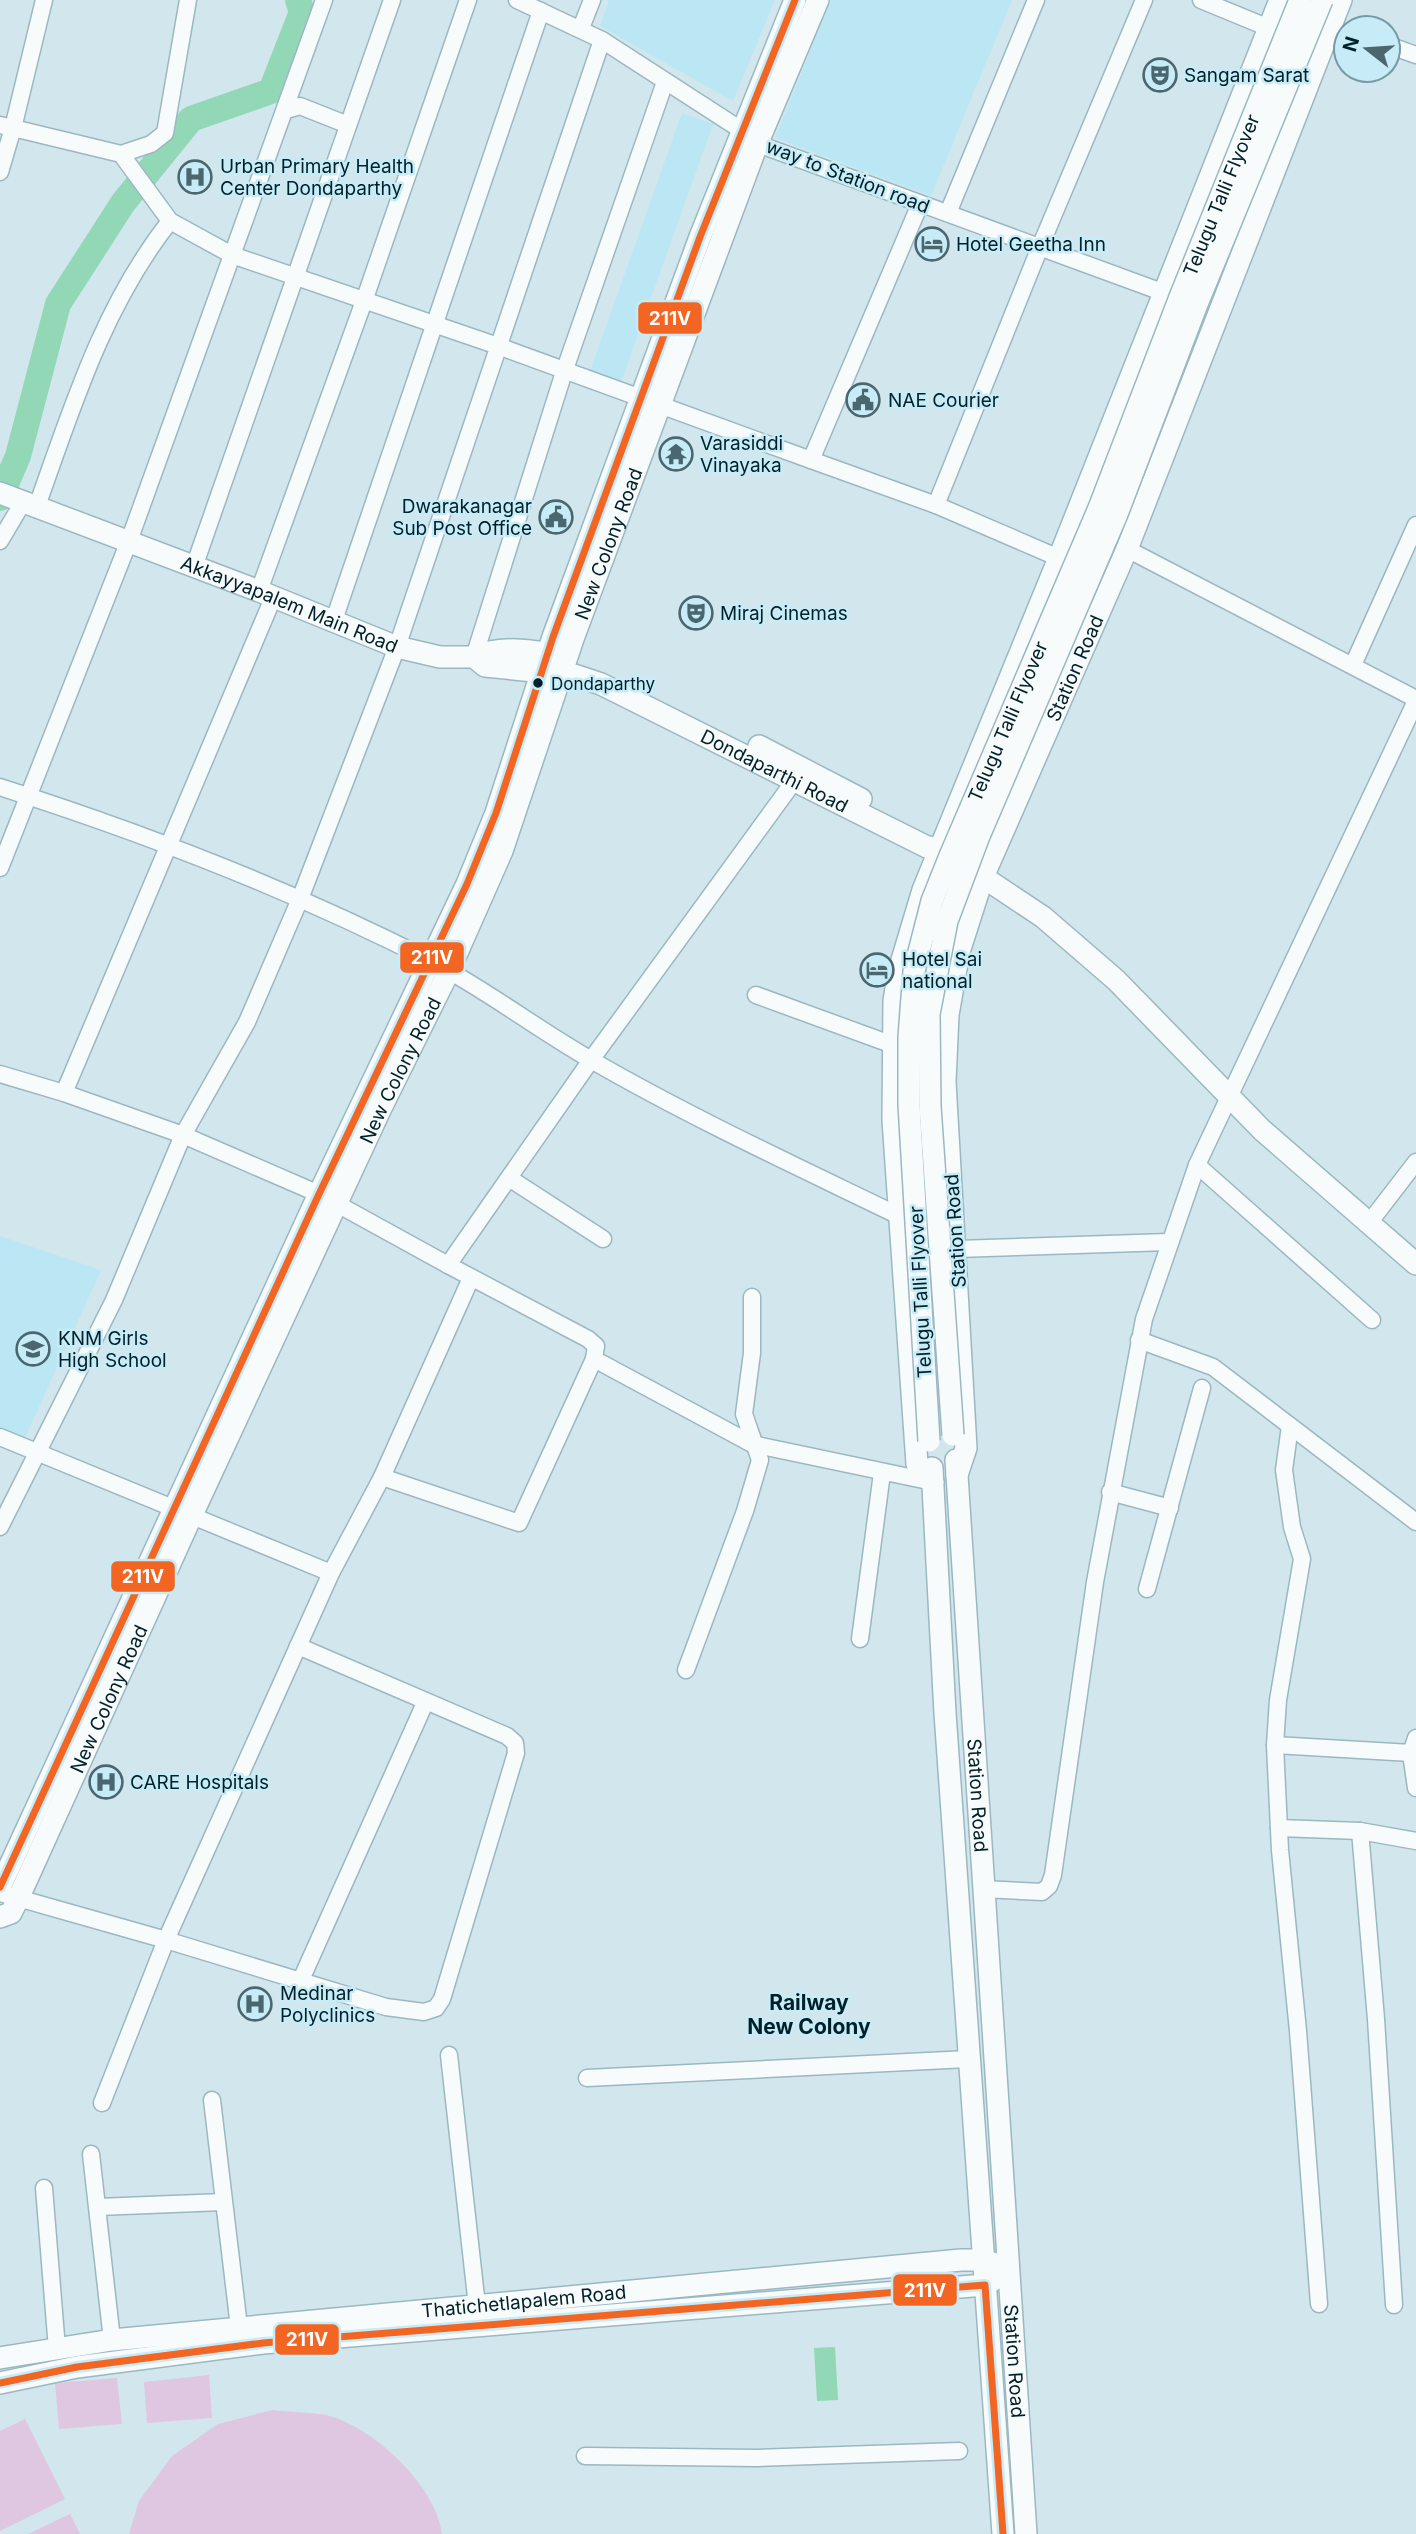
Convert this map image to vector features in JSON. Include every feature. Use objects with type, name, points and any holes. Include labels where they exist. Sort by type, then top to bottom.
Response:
[{"type":"main road","name":"New Colony Road","points":[[0,1917],[11,1913],[9,1896],[182,1513],[327,1199],[440,966],[554,664],[660,407],[795,0]]},
{"type":"main road","name":"New Colony Road","points":[[554,664],[640,399],[749,137],[817,0]]},
{"type":"main road","points":[[933,1482],[917,1464],[900,1216],[893,1045],[899,970],[923,890],[1059,558],[1162,292],[1280,0]]},
{"type":"main road","name":"Telugu Talli Flyover","points":[[933,1482],[909,1105],[909,1037],[914,971],[932,901],[1099,508],[1180,297],[1300,0]]},
{"type":"main road","name":"Telugu Talli Flyover","points":[[957,1475],[930,1080],[929,1014],[947,921],[979,836],[1117,514],[1197,304],[1322,0]]},
{"type":"main road","name":"Station Road","points":[[1027,2534],[957,1475],[966,1448],[957,1250],[945,1083],[948,1015],[959,952],[983,877],[1127,549],[1332,43]]},
{"type":"main road","name":"Akkayyapalem Main Road","points":[[18,501],[129,541],[397,647],[440,657],[474,657],[485,666],[554,664]]},
{"type":"main road","name":"Dondaparthi Road","points":[[554,664],[645,688],[927,847],[940,848]]},
{"type":"main road","points":[[983,877],[1043,917],[1116,980],[1262,1130],[1416,1264]]},
{"type":"main road","name":"Station Road","points":[[933,1482],[968,2059],[1003,2534]]},
{"type":"main road","name":"New Colony Road","points":[[0,1886],[182,1513]]},
{"type":"main road","name":"Thatichetlapalem Road","points":[[0,2358],[112,2340],[239,2327],[982,2259],[1009,2269]]},
{"type":"main road","points":[[0,2383],[77,2367],[263,2343],[985,2285],[1009,2269]]},
{"type":"street","points":[[0,172],[7,126],[44,0]]},
{"type":"street","points":[[7,126],[121,154],[151,144],[165,133],[188,0]]},
{"type":"street","points":[[0,868],[129,541],[324,0]]},
{"type":"street","points":[[194,567],[391,0]]},
{"type":"street","points":[[64,1093],[266,594],[466,0]]},
{"type":"street","name":"way to Station road","points":[[517,0],[602,40],[749,137],[791,158],[1162,292]]},
{"type":"street","points":[[581,28],[592,0]]},
{"type":"street","points":[[948,213],[1036,0]]},
{"type":"street","points":[[936,505],[1144,0]]},
{"type":"street","points":[[1201,0],[1269,28]]},
{"type":"street","points":[[333,623],[541,11]]},
{"type":"street","points":[[0,1527],[114,1300],[183,1135],[247,1022],[300,899],[397,647],[602,40]]},
{"type":"street","points":[[474,657],[564,372],[666,82]]},
{"type":"street","points":[[286,110],[300,106],[348,125]]},
{"type":"street","points":[[121,154],[170,220],[232,255],[498,346],[936,505],[1059,558]]},
{"type":"street","points":[[811,460],[920,204]]},
{"type":"street","points":[[0,541],[135,268],[170,220]]},
{"type":"street","points":[[1353,665],[1416,525]]},
{"type":"street","points":[[984,1889],[1042,1892],[1049,1886],[1053,1875],[1076,1695],[1110,1492],[1139,1340],[1168,1242],[1197,1165],[1228,1095],[1416,700],[1127,549]]},
{"type":"street","points":[[448,1265],[591,1060],[799,775]]},
{"type":"street","points":[[0,787],[166,846],[300,899],[440,966],[591,1060],[719,1129],[900,1216]]},
{"type":"street","name":"Dondaparthi Road","points":[[940,848],[983,877]]},
{"type":"street","points":[[756,995],[893,1045]]},
{"type":"street","points":[[0,1074],[64,1093],[183,1135],[327,1199],[588,1339],[596,1346],[594,1359],[519,1523],[382,1476]]},
{"type":"street","points":[[1369,1223],[1416,1162]]},
{"type":"street","points":[[1197,1165],[1372,1320]]},
{"type":"street","points":[[509,1178],[603,1239]]},
{"type":"street","points":[[957,1250],[1168,1242]]},
{"type":"street","points":[[102,2103],[166,1940],[331,1573],[382,1476],[471,1278]]},
{"type":"street","points":[[686,1670],[760,1460],[752,1444],[744,1414],[752,1353],[751,1297]]},
{"type":"street","points":[[1139,1340],[1213,1367],[1416,1522]]},
{"type":"street","points":[[594,1359],[752,1444],[933,1482]]},
{"type":"street","points":[[1147,1589],[1202,1388]]},
{"type":"street","points":[[1290,1426],[1284,1470],[1293,1527],[1302,1559],[1278,1700],[1275,1745],[1279,1828],[1319,2304]]},
{"type":"street","points":[[0,1437],[331,1573]]},
{"type":"street","points":[[860,1639],[881,1473]]},
{"type":"street","points":[[1110,1492],[1170,1508]]},
{"type":"street","points":[[9,1896],[166,1940],[386,2007],[410,2011],[436,2008],[442,1999],[516,1753],[515,1743],[506,1736],[298,1646]]},
{"type":"street","points":[[300,1982],[425,1703]]},
{"type":"street","points":[[1275,1745],[1414,1746],[1416,1788]]},
{"type":"street","points":[[1279,1828],[1360,1831],[1416,1841]]},
{"type":"street","points":[[1360,1831],[1376,2019],[1394,2305]]},
{"type":"street","points":[[449,2055],[477,2306]]},
{"type":"street","points":[[587,2078],[968,2059]]},
{"type":"street","points":[[212,2100],[239,2327]]},
{"type":"street","points":[[91,2154],[112,2340]]},
{"type":"street","points":[[44,2188],[57,2349]]},
{"type":"street","points":[[98,2207],[223,2202]]},
{"type":"street","points":[[585,2456],[758,2458],[958,2451]]},
{"type":"shaded area","points":[[609,0],[775,0],[733,101],[600,26]]},
{"type":"shaded area","points":[[831,0],[1012,0],[931,196],[775,138]]},
{"type":"shaded area","points":[[682,113],[713,124],[620,385],[589,374]]},
{"type":"shaded area","name":"KNM Girls High School","points":[[0,1236],[101,1270],[25,1438],[0,1428]]},
{"type":"shaded area","points":[[835,2347],[838,2400],[817,2401],[814,2348]]},
{"type":"shaded area","points":[[209,2375],[212,2418],[147,2423],[144,2382]]},
{"type":"shaded area","points":[[117,2378],[122,2424],[59,2429],[55,2383]]},
{"type":"shaded area","points":[[272,2410],[326,2415],[363,2431],[399,2460],[415,2478],[428,2496],[442,2534],[129,2534],[139,2501],[172,2456],[218,2424]]},
{"type":"shaded area","points":[[25,2419],[65,2499],[0,2531],[0,2431]]},
{"type":"shaded area","points":[[70,2514],[80,2534],[28,2534]]},
{"type":"waterway","points":[[0,498],[18,456],[58,304],[123,203],[191,119],[271,91],[302,12],[298,0]]},
{"type":"transit line","name":"211V","points":[[0,1887],[319,1194],[467,884],[496,813],[553,637],[700,237],[795,0]]},
{"type":"transit line","name":"211V","points":[[0,2383],[77,2367],[263,2343],[985,2285],[1003,2534]]},
{"type":"place","name":"Sangam Sarat","points":[[1160,75]]},
{"type":"place","name":"Urban Primary Health Center Dondaparthy","points":[[195,177]]},
{"type":"place","name":"Hotel Geetha Inn","points":[[932,244]]},
{"type":"place","name":"NAE Courier","points":[[863,400]]},
{"type":"place","name":"Varasiddi Vinayaka","points":[[676,454]]},
{"type":"place","name":"Dwarakanagar Sub Post Office","points":[[556,517]]},
{"type":"place","name":"Miraj Cinemas","points":[[696,613]]},
{"type":"place","name":"Dondaparthy","points":[[538,683]]},
{"type":"place","name":"Hotel Sai national","points":[[877,970]]},
{"type":"place","name":"KNM Girls High School","points":[[33,1349]]},
{"type":"place","name":"CARE Hospitals","points":[[106,1782]]},
{"type":"place","name":"Medinar Polyclinics","points":[[255,2004]]},
{"type":"district","name":"Railway New Colony","points":[[809,2015]]}]
